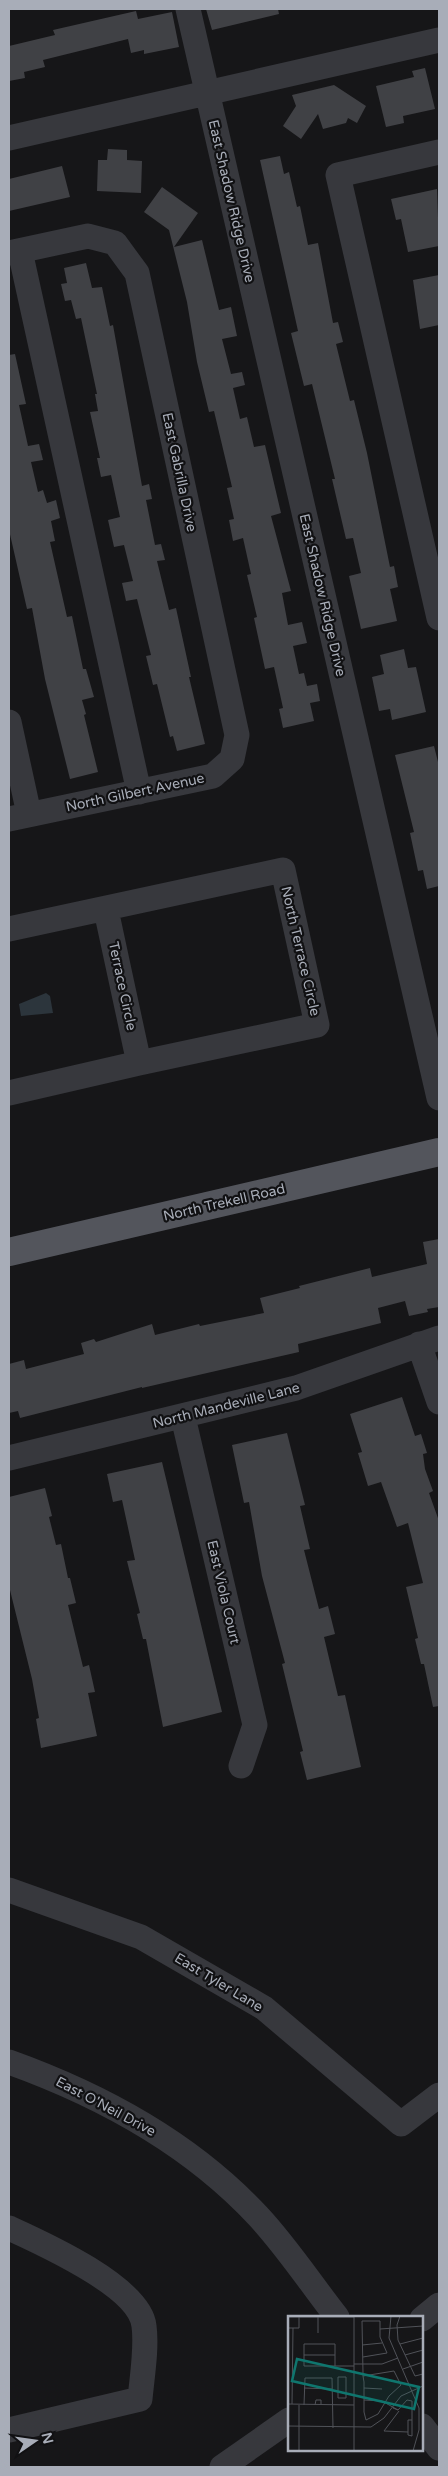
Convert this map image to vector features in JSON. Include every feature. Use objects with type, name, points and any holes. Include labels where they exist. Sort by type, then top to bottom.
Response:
[{"type":"main road","name":"North Trekell Road","points":[[9,1252],[439,1152]]},
{"type":"street","name":"East Shadow Ridge Drive","points":[[188,9],[439,1098]]},
{"type":"street","points":[[9,138],[439,40]]},
{"type":"street","points":[[439,152],[338,175],[439,618]]},
{"type":"street","name":"East Gabrilla Drive","points":[[14,252],[88,236],[115,243],[137,273],[237,735]]},
{"type":"street","points":[[14,252],[139,792]]},
{"type":"street","points":[[9,722],[19,817]]},
{"type":"street","name":"North Gilbert Avenue","points":[[19,817],[213,776],[232,759],[237,735]]},
{"type":"street","name":"North Terrace Circle","points":[[9,929],[106,910],[283,870],[317,1026],[139,1063],[9,1093]]},
{"type":"street","name":"Terrace Circle","points":[[106,910],[139,1063]]},
{"type":"street","points":[[429,1341],[439,1402]]},
{"type":"street","name":"North Mandeville Lane","points":[[9,1458],[296,1388],[429,1341]]},
{"type":"street","name":"East Viola Court","points":[[183,1416],[255,1725],[241,1766]]},
{"type":"street","name":"East Tyler Lane","points":[[9,1890],[141,1937],[264,2008],[400,2124],[439,2095]]},
{"type":"street","name":"East O'Neil Drive","points":[[9,2062],[61,2081],[137,2120],[199,2161],[258,2216],[336,2316]]},
{"type":"street","points":[[9,2228],[46,2245],[96,2273],[135,2305],[144,2325],[140,2399],[9,2430]]},
{"type":"street","points":[[423,2318],[439,2305]]},
{"type":"street","points":[[222,2467],[288,2421]]},
{"type":"street","points":[[423,2427],[439,2448]]},
{"type":"shaded area","points":[[46,993],[50,996],[53,1013],[21,1016],[19,1004]]},
{"type":"building","points":[[206,9],[278,9],[279,14],[212,30]]},
{"type":"building","points":[[136,11],[138,19],[172,12],[179,47],[144,54],[144,50],[131,53],[128,39],[43,60],[45,67],[24,72],[25,78],[9,81],[9,46],[55,35],[53,30]]},
{"type":"building","points":[[425,68],[435,109],[403,116],[404,123],[386,127],[376,86],[414,77],[412,71]]},
{"type":"building","points":[[334,85],[366,106],[357,123],[348,118],[346,123],[323,129],[318,114],[301,139],[283,126],[296,106],[292,95]]},
{"type":"building","points":[[108,149],[127,150],[127,160],[142,161],[141,193],[97,191],[98,160],[107,160]]},
{"type":"building","points":[[280,156],[284,174],[289,172],[297,207],[300,206],[308,245],[318,243],[333,323],[338,322],[343,342],[336,344],[350,401],[354,400],[367,453],[390,567],[394,566],[398,587],[390,589],[397,621],[361,629],[349,576],[361,573],[353,538],[346,539],[332,479],[335,479],[312,384],[304,386],[291,333],[298,331],[260,160]]},
{"type":"building","points":[[62,166],[70,197],[9,211],[9,179]]},
{"type":"building","points":[[162,187],[198,213],[174,247],[202,240],[219,310],[231,307],[237,336],[222,339],[231,374],[242,372],[245,385],[233,388],[240,419],[247,417],[254,447],[265,445],[281,513],[271,516],[291,591],[282,593],[288,625],[302,622],[307,643],[293,646],[299,674],[304,673],[307,686],[317,684],[320,701],[310,703],[314,721],[283,728],[279,709],[283,708],[274,667],[265,669],[254,618],[257,617],[247,575],[251,574],[243,538],[233,541],[229,520],[234,519],[227,488],[232,487],[214,411],[209,412],[197,362],[187,302],[169,230],[144,212]]},
{"type":"building","points":[[437,189],[439,246],[408,252],[401,219],[396,220],[391,199]]},
{"type":"building","points":[[86,263],[92,288],[102,287],[110,326],[113,325],[142,486],[149,484],[152,499],[146,500],[155,545],[161,544],[165,560],[157,561],[169,610],[176,608],[191,677],[189,677],[205,744],[177,751],[173,736],[170,737],[157,684],[153,685],[146,656],[151,655],[137,599],[126,601],[122,583],[133,581],[124,545],[114,547],[108,520],[120,517],[111,475],[101,477],[97,458],[100,458],[90,412],[98,411],[95,394],[97,394],[81,318],[76,319],[71,300],[65,301],[61,284],[67,283],[64,268]]},
{"type":"building","points":[[439,275],[439,325],[420,329],[413,280]]},
{"type":"building","points":[[15,354],[26,404],[19,405],[28,446],[39,444],[43,460],[31,462],[38,492],[43,490],[47,503],[56,500],[60,518],[51,521],[55,541],[50,542],[67,617],[72,616],[83,669],[86,669],[94,697],[82,700],[98,772],[70,779],[45,679],[32,608],[27,609],[9,530],[9,355]]},
{"type":"building","points":[[404,649],[408,668],[416,667],[426,712],[392,720],[390,709],[379,711],[372,677],[384,674],[380,655]]},
{"type":"building","points":[[434,746],[439,766],[439,886],[427,889],[423,870],[418,871],[410,833],[414,832],[395,755]]},
{"type":"building","points":[[439,1239],[439,1307],[427,1309],[428,1312],[409,1316],[405,1301],[378,1308],[381,1323],[298,1344],[299,1352],[142,1387],[20,1418],[18,1411],[9,1413],[9,1364],[24,1360],[26,1369],[84,1354],[81,1343],[94,1339],[96,1342],[152,1324],[155,1335],[199,1324],[200,1326],[264,1313],[260,1298],[300,1288],[299,1286],[370,1268],[372,1277],[427,1264],[423,1242]]},
{"type":"building","points":[[402,1397],[415,1436],[421,1434],[427,1453],[423,1454],[425,1469],[433,1491],[429,1493],[439,1521],[439,1706],[433,1707],[424,1664],[421,1664],[415,1639],[418,1638],[406,1587],[423,1583],[408,1523],[397,1527],[381,1482],[368,1486],[358,1453],[362,1452],[350,1414]]},
{"type":"building","points":[[287,1433],[305,1505],[300,1506],[310,1549],[304,1550],[319,1609],[328,1606],[335,1634],[324,1637],[338,1696],[345,1695],[361,1767],[307,1780],[300,1752],[303,1751],[282,1664],[285,1663],[262,1576],[249,1502],[244,1503],[232,1445]]},
{"type":"building","points":[[162,1462],[222,1712],[163,1727],[146,1639],[143,1639],[137,1614],[140,1613],[127,1561],[135,1560],[122,1500],[113,1502],[107,1474]]},
{"type":"building","points":[[45,1488],[52,1516],[49,1517],[56,1545],[61,1544],[68,1578],[70,1578],[76,1603],[68,1605],[83,1667],[89,1665],[95,1692],[88,1693],[97,1736],[41,1748],[36,1719],[39,1718],[32,1679],[9,1586],[9,1497]]}]
